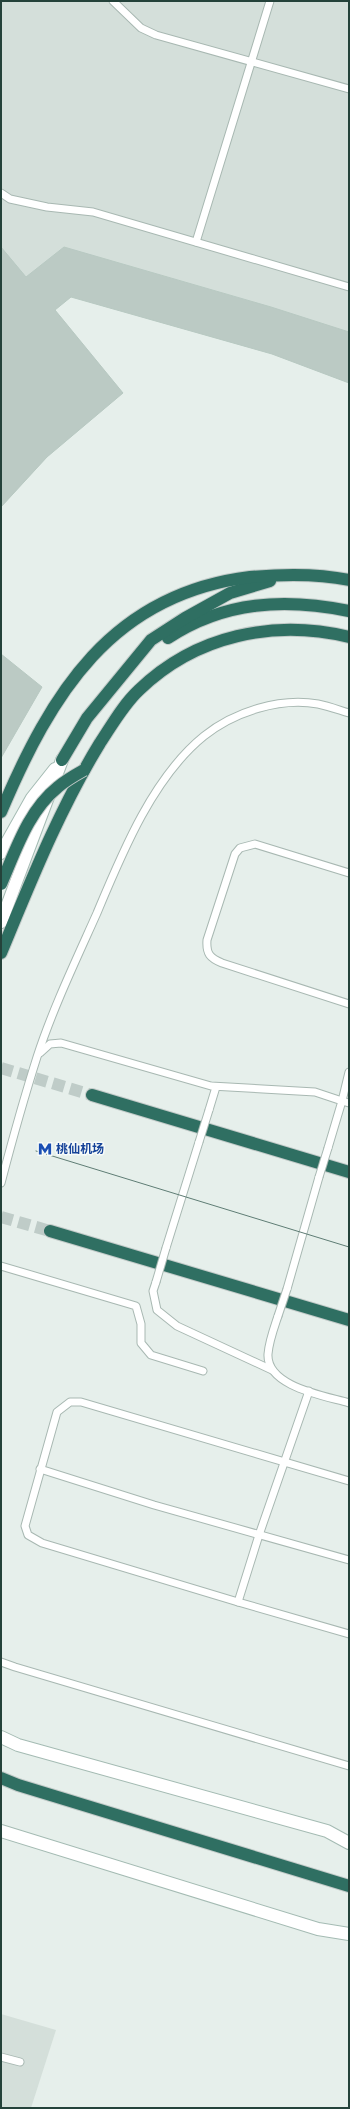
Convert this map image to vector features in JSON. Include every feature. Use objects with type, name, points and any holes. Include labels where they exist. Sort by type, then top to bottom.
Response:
[{"type":"highway","points":[[1,812],[16,776],[71,681],[98,649],[132,620],[162,603],[192,590],[224,580],[300,574],[332,576],[349,580]]},
{"type":"highway","points":[[62,760],[87,718],[151,640],[185,618],[230,593],[300,574]]},
{"type":"highway","points":[[136,660],[198,621],[240,608],[292,603],[349,611]]},
{"type":"highway","points":[[1,953],[52,831],[84,770],[120,711],[139,690],[179,660],[229,638],[284,628],[323,630],[349,637]]},
{"type":"highway","points":[[1,884],[28,824],[38,808],[58,787],[84,770]]},
{"type":"highway","points":[[92,1095],[349,1172]]},
{"type":"highway","points":[[50,1231],[349,1320]]},
{"type":"highway","points":[[1,1778],[18,1785],[349,1886]]},
{"type":"street","points":[[1,853],[32,798],[62,760]]},
{"type":"street","points":[[1,922],[62,760]]},
{"type":"street","points":[[1,1737],[18,1745],[327,1831],[349,1843]]},
{"type":"street","points":[[1,1831],[318,1929],[349,1934]]},
{"type":"lane","points":[[113,1],[128,17],[146,31],[349,89]]},
{"type":"lane","points":[[196,242],[253,61],[270,1]]},
{"type":"lane","points":[[1,193],[10,199],[47,207],[93,212],[349,287]]},
{"type":"lane","points":[[1,1183],[37,1056],[69,978],[132,836],[162,783],[196,743],[215,728],[234,718],[270,706],[301,702],[318,704],[349,713]]},
{"type":"lane","points":[[349,873],[255,844],[240,848],[235,854],[207,940],[206,950],[212,959],[222,964],[349,1004]]},
{"type":"lane","points":[[37,1056],[50,1044],[61,1043],[216,1087],[314,1092],[349,1103]]},
{"type":"lane","points":[[272,1370],[268,1356],[278,1316],[342,1101],[349,1072]]},
{"type":"lane","points":[[216,1087],[153,1291],[157,1310],[177,1326],[272,1370],[282,1380],[295,1387],[349,1403]]},
{"type":"lane","points":[[1,1266],[136,1306],[141,1324],[141,1343],[151,1355],[203,1371]]},
{"type":"lane","points":[[238,1602],[259,1535],[309,1391]]},
{"type":"lane","points":[[349,1481],[81,1402],[70,1402],[57,1412],[25,1526],[28,1535],[35,1540],[349,1634]]},
{"type":"lane","points":[[40,1469],[259,1535],[349,1560]]},
{"type":"lane","points":[[1,1662],[349,1766]]},
{"type":"lane","points":[[1,2057],[20,2062]]},
{"type":"shaded area","points":[[1,1],[349,1],[349,383],[272,354],[71,297],[55,310],[123,393],[47,457],[1,507]]},
{"type":"shaded area","points":[[1,2014],[56,2030],[31,2108],[1,2108]]},
{"type":"building","points":[[1,247],[26,277],[64,247],[271,307],[349,332],[349,383],[272,354],[71,297],[55,310],[123,393],[47,457],[1,507]]},
{"type":"building","points":[[1,654],[42,687],[1,758]]},
{"type":"tunnel","points":[[1,1068],[92,1095]]},
{"type":"tunnel","points":[[1,1217],[50,1231]]},
{"type":"tram line","points":[[36,1151],[349,1247]]},
{"type":"place","name":"桃仙机场","points":[[45,1149]]}]
